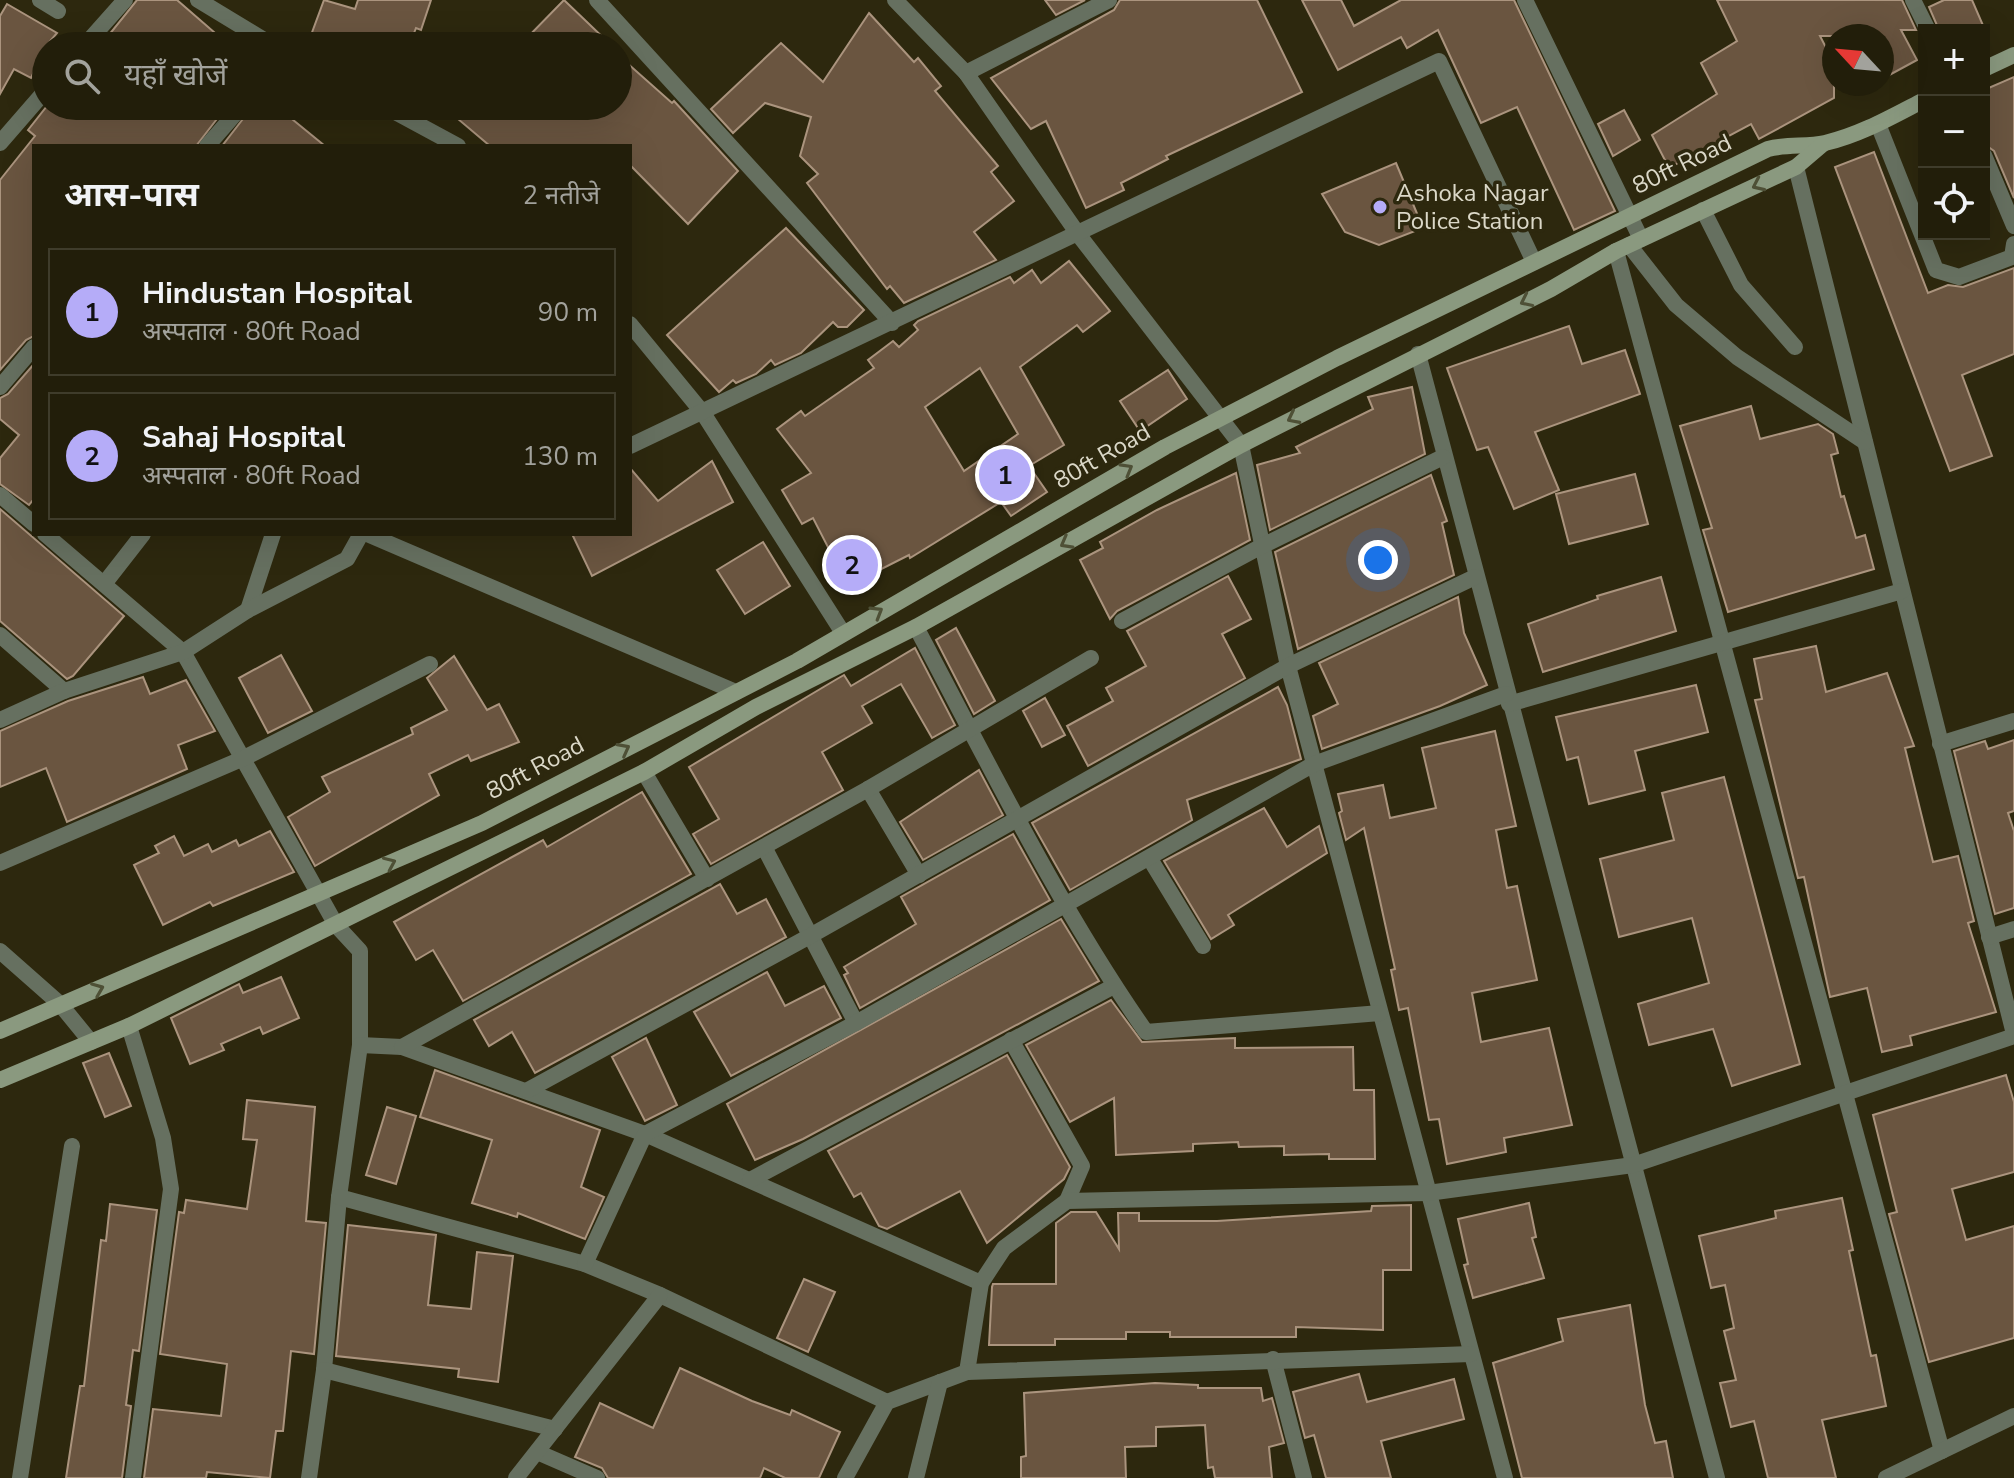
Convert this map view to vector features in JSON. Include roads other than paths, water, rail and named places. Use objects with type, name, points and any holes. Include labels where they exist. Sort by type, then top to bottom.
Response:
[{"type":"main road","points":[[1990,66],[2014,55]]},
{"type":"main road","name":"80ft Road","points":[[0,1031],[482,823],[736,692],[1223,417],[1630,215],[1768,149],[1790,144],[1823,144],[1878,124],[1918,103]]},
{"type":"main road","points":[[0,1080],[129,1026],[644,772],[756,707],[916,627],[1241,445],[1551,289],[1628,245],[1796,167],[1823,144]]},
{"type":"street","points":[[40,0],[58,11]]},
{"type":"street","points":[[96,32],[125,0]]},
{"type":"street","points":[[198,0],[251,32]]},
{"type":"street","points":[[597,0],[626,32]]},
{"type":"street","points":[[895,0],[966,73],[1078,234],[1223,417],[1241,445],[1260,547],[1288,666],[1505,1478]]},
{"type":"street","points":[[966,73],[1109,0]]},
{"type":"street","points":[[1525,0],[1630,215],[1628,245],[1720,643],[1942,1451]]},
{"type":"street","points":[[1913,0],[1925,24]]},
{"type":"street","points":[[632,38],[892,323]]},
{"type":"street","points":[[632,445],[1439,61],[1534,262]]},
{"type":"street","points":[[0,143],[32,106]]},
{"type":"street","points":[[209,144],[230,120]]},
{"type":"street","points":[[410,120],[454,144]]},
{"type":"street","points":[[1878,124],[1936,270],[1959,277],[2012,257],[2014,244]]},
{"type":"street","points":[[1067,1201],[1428,1193],[1633,1165],[2014,1035],[1796,167]]},
{"type":"street","points":[[1989,168],[2014,226]]},
{"type":"street","points":[[1703,210],[1741,285],[1795,347]]},
{"type":"street","points":[[1628,245],[1676,305],[1737,357],[1865,442]]},
{"type":"street","points":[[632,326],[703,413],[843,633]]},
{"type":"street","points":[[0,387],[32,349]]},
{"type":"street","points":[[1418,354],[1717,1478]]},
{"type":"street","points":[[1122,621],[1260,547],[1443,457]]},
{"type":"street","points":[[0,495],[31,514]]},
{"type":"street","points":[[47,536],[183,652],[336,925],[360,951],[360,1045],[339,1197],[324,1370],[309,1478]]},
{"type":"street","points":[[104,584],[141,536]]},
{"type":"street","points":[[248,610],[272,536]]},
{"type":"street","points":[[0,720],[64,691],[183,652],[248,610],[347,559],[360,536]]},
{"type":"street","points":[[372,536],[736,692]]},
{"type":"street","points":[[528,1090],[810,936],[1288,666],[1475,577]]},
{"type":"street","points":[[585,1264],[645,1134],[856,1023],[1314,764],[1508,699],[1902,591]]},
{"type":"street","points":[[916,627],[1067,905],[1114,986],[1146,1032],[1380,1013]]},
{"type":"street","points":[[0,635],[64,691]]},
{"type":"street","points":[[402,1047],[868,789],[1091,658]]},
{"type":"street","points":[[0,863],[244,758],[430,664]]},
{"type":"street","points":[[1940,744],[2014,721]]},
{"type":"street","points":[[644,772],[707,879]]},
{"type":"street","points":[[868,789],[919,875]]},
{"type":"street","points":[[764,847],[856,1023]]},
{"type":"street","points":[[1150,859],[1203,946]]},
{"type":"street","points":[[1989,937],[2014,929]]},
{"type":"street","points":[[0,951],[60,1004],[91,1042]]},
{"type":"street","points":[[750,1180],[1114,986]]},
{"type":"street","points":[[129,1026],[163,1138],[171,1189],[133,1478]]},
{"type":"street","points":[[967,1372],[981,1283],[1004,1248],[1067,1201],[1082,1166],[1011,1040]]},
{"type":"street","points":[[360,1045],[402,1047],[645,1134],[981,1283]]},
{"type":"street","points":[[20,1478],[72,1146]]},
{"type":"street","points":[[339,1197],[585,1264],[660,1295],[887,1402]]},
{"type":"street","points":[[516,1478],[660,1295]]},
{"type":"street","points":[[845,1478],[887,1402],[967,1372],[1471,1354]]},
{"type":"street","points":[[1273,1359],[1304,1478]]},
{"type":"street","points":[[324,1370],[555,1429]]},
{"type":"street","points":[[916,1478],[940,1382]]},
{"type":"street","points":[[1886,1478],[2014,1416]]},
{"type":"street","points":[[537,1452],[597,1478]]},
{"type":"place","name":"Ashoka Nagar Police Station","points":[[1380,207]]},
{"type":"place","name":"Hindustan Hospital","points":[[1005,475]]},
{"type":"place","name":"Sahaj Hospital","points":[[852,565]]}]
